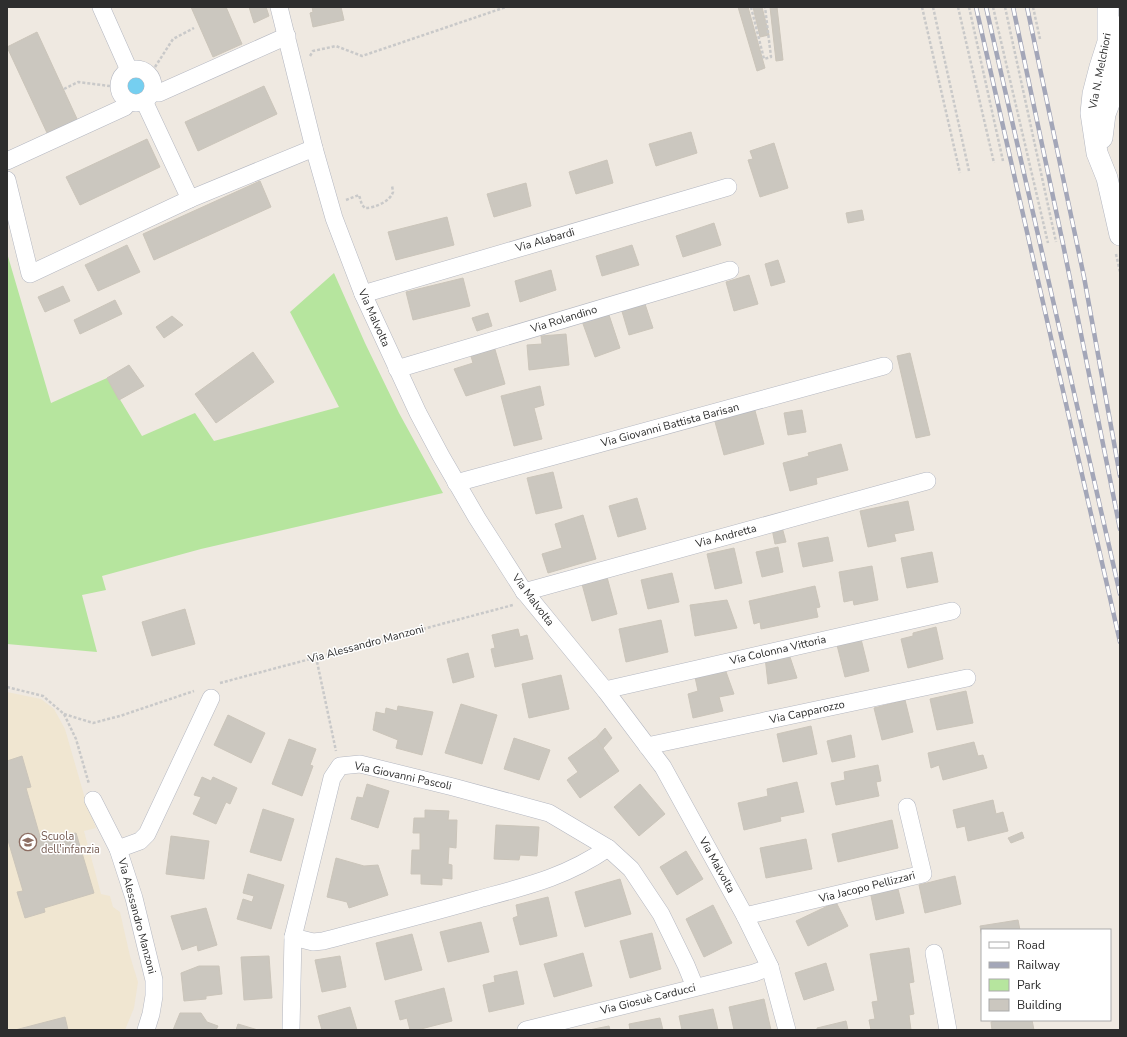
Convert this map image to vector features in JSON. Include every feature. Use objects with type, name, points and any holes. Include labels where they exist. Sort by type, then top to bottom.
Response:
[{"type":"street","points":[[101,7],[129,70]]},
{"type":"street","name":"Via Malvolta","points":[[279,7],[314,148],[330,205],[341,237],[363,294],[421,419],[456,484],[498,551],[520,598],[605,690],[663,767],[745,916],[770,967],[787,1030]]},
{"type":"street","name":"Via N. Melchiori","points":[[1108,8],[1117,35],[1119,56],[1116,85],[1105,114],[1102,139],[1107,178],[1120,234]]},
{"type":"street","points":[[7,161],[125,107],[141,98],[153,87],[152,81],[149,76],[140,69],[129,70],[123,73],[118,83],[120,94],[141,98],[159,93],[286,36]]},
{"type":"street","points":[[141,98],[190,199]]},
{"type":"street","points":[[7,180],[30,274],[190,199],[314,148]]},
{"type":"street","name":"Via Alabardi","points":[[363,294],[728,187]]},
{"type":"street","name":"Via Rolandino","points":[[397,369],[730,270]]},
{"type":"street","name":"Via Giovanni Battista Barisan","points":[[456,484],[884,366]]},
{"type":"street","name":"Via Andretta","points":[[520,598],[927,481]]},
{"type":"street","name":"Via Colonna Vittoria","points":[[605,690],[952,611]]},
{"type":"street","name":"Via Capparozzo","points":[[647,746],[967,678]]},
{"type":"street","name":"Via Alessandro Manzoni","points":[[118,849],[140,840],[147,834],[208,691]]},
{"type":"street","name":"Via Giovanni Pascoli","points":[[291,1030],[293,937],[332,778],[340,766],[360,764],[549,813],[608,848],[631,869],[661,914],[686,965],[695,988]]},
{"type":"street","name":"Via Alessandro Manzoni","points":[[93,800],[118,849],[134,898],[154,980],[154,996],[151,1014],[146,1030]]},
{"type":"street","name":"Via Jacopo Pellizzari","points":[[745,916],[922,874],[907,807]]},
{"type":"street","points":[[293,937],[314,942],[323,941],[548,880],[571,871],[594,859],[608,848]]},
{"type":"street","points":[[934,953],[948,1030]]},
{"type":"street","name":"Via Giosuè Carducci","points":[[526,1030],[754,973],[770,967]]},
{"type":"path","points":[[310,59],[313,51],[336,46],[362,56],[506,7]]},
{"type":"path","points":[[751,7],[764,59],[771,57],[765,7]]},
{"type":"path","points":[[922,7],[960,173]]},
{"type":"path","points":[[933,7],[969,171]]},
{"type":"path","points":[[958,7],[994,163]]},
{"type":"path","points":[[968,7],[1003,160]]},
{"type":"path","points":[[993,7],[1048,243]]},
{"type":"path","points":[[1005,7],[1056,242]]},
{"type":"path","points":[[1033,7],[1040,39]]},
{"type":"path","points":[[155,67],[174,39],[194,28]]},
{"type":"path","points":[[64,89],[78,82],[110,86]]},
{"type":"path","points":[[330,205],[359,195],[365,208],[372,208],[388,200],[393,192],[392,185]]},
{"type":"path","name":"Via Alessandro Manzoni","points":[[208,691],[316,657],[520,598]]},
{"type":"path","points":[[316,657],[340,766]]},
{"type":"path","points":[[7,687],[43,696],[64,714],[93,723],[208,691]]},
{"type":"path","points":[[64,714],[76,739],[93,800]]},
{"type":"shaded area","points":[[7,692],[41,699],[54,709],[65,729],[84,795],[96,828],[84,831],[101,894],[110,896],[113,907],[120,912],[130,956],[138,982],[134,1008],[125,1030],[7,1030]]},
{"type":"green space","points":[[7,253],[51,403],[107,378],[142,436],[195,413],[214,441],[339,407],[290,312],[334,273],[365,343],[399,413],[443,493],[201,549],[102,576],[106,590],[82,595],[97,652],[7,644]]},
{"type":"water","points":[[137,75],[145,78],[148,86],[145,94],[137,97],[129,94],[126,86],[129,78]]},
{"type":"building","points":[[191,7],[226,7],[242,44],[213,57]]},
{"type":"building","points":[[249,7],[266,7],[269,16],[254,23]]},
{"type":"building","points":[[312,7],[341,7],[344,20],[313,27],[310,13],[313,12]]},
{"type":"building","points":[[738,7],[748,7],[765,68],[757,71]]},
{"type":"building","points":[[753,7],[762,7],[769,35],[760,37]]},
{"type":"building","points":[[770,7],[777,7],[783,60],[776,61]]},
{"type":"building","points":[[37,32],[78,121],[48,135],[7,47]]},
{"type":"building","points":[[264,86],[277,114],[198,151],[185,122]]},
{"type":"building","points":[[691,132],[697,153],[656,166],[649,144]]},
{"type":"building","points":[[147,139],[160,167],[80,205],[66,177]]},
{"type":"building","points":[[774,143],[788,188],[760,197],[748,160],[753,159],[750,151]]},
{"type":"building","points":[[607,160],[613,183],[576,194],[569,172]]},
{"type":"building","points":[[260,181],[271,207],[154,260],[143,234]]},
{"type":"building","points":[[526,183],[531,206],[494,217],[487,194]]},
{"type":"building","points":[[862,210],[864,220],[848,223],[846,213]]},
{"type":"building","points":[[447,217],[454,245],[396,260],[388,232]]},
{"type":"building","points":[[714,223],[721,245],[683,257],[676,236]]},
{"type":"building","points":[[127,245],[140,272],[98,291],[85,265]]},
{"type":"building","points":[[632,245],[639,265],[602,276],[596,256]]},
{"type":"building","points":[[778,260],[785,282],[771,286],[765,264]]},
{"type":"building","points":[[551,270],[556,290],[520,302],[515,281]]},
{"type":"building","points":[[749,275],[758,304],[734,311],[726,282]]},
{"type":"building","points":[[463,278],[470,306],[413,320],[406,292]]},
{"type":"building","points":[[63,286],[70,301],[45,312],[38,297]]},
{"type":"building","points":[[115,300],[122,314],[80,334],[74,320]]},
{"type":"building","points":[[644,301],[653,328],[629,335],[621,308]]},
{"type":"building","points":[[608,312],[620,348],[595,357],[582,321]]},
{"type":"building","points":[[488,313],[492,326],[477,331],[472,318]]},
{"type":"building","points":[[172,316],[183,325],[164,338],[156,327]]},
{"type":"building","points":[[566,334],[569,365],[529,370],[527,345],[542,344],[541,336]]},
{"type":"building","points":[[494,346],[505,384],[466,396],[454,369],[473,363],[470,353]]},
{"type":"building","points":[[253,352],[274,382],[216,423],[195,394]]},
{"type":"building","points":[[910,353],[930,435],[916,438],[897,356]]},
{"type":"building","points":[[129,365],[144,386],[119,400],[107,378]]},
{"type":"building","points":[[540,386],[544,405],[534,408],[542,439],[514,446],[501,396]]},
{"type":"building","points":[[754,407],[764,444],[724,455],[714,418]]},
{"type":"building","points":[[802,410],[806,432],[788,435],[784,413]]},
{"type":"building","points":[[841,444],[848,470],[816,478],[817,484],[790,491],[783,463],[809,456],[808,453]]},
{"type":"building","points":[[553,472],[562,508],[536,514],[527,478]]},
{"type":"building","points":[[637,498],[646,529],[618,537],[609,506]]},
{"type":"building","points":[[908,501],[914,530],[894,534],[896,541],[868,547],[860,511]]},
{"type":"building","points":[[583,515],[596,559],[548,573],[542,554],[562,548],[555,524]]},
{"type":"building","points":[[782,527],[786,542],[775,544],[772,529]]},
{"type":"building","points":[[828,537],[833,561],[803,567],[798,543]]},
{"type":"building","points":[[778,547],[783,572],[762,577],[756,552]]},
{"type":"building","points":[[734,548],[742,583],[715,589],[707,554]]},
{"type":"building","points":[[932,552],[938,582],[907,588],[901,558]]},
{"type":"building","points":[[872,566],[878,600],[854,605],[853,600],[844,602],[839,572]]},
{"type":"building","points":[[672,573],[679,602],[648,609],[641,580]]},
{"type":"building","points":[[607,577],[617,614],[592,621],[582,584]]},
{"type":"building","points":[[815,586],[820,607],[816,608],[818,617],[761,629],[760,622],[754,624],[749,601]]},
{"type":"building","points":[[727,600],[737,628],[695,636],[690,605]]},
{"type":"building","points":[[185,609],[195,644],[152,656],[142,622]]},
{"type":"building","points":[[661,620],[668,652],[626,662],[619,629]]},
{"type":"building","points":[[936,627],[943,659],[908,668],[901,639],[913,636],[913,633]]},
{"type":"building","points":[[518,629],[520,637],[527,635],[533,659],[495,667],[491,649],[495,648],[492,635]]},
{"type":"building","points":[[861,639],[869,671],[845,677],[837,645]]},
{"type":"building","points":[[468,653],[474,677],[453,683],[447,659]]},
{"type":"building","points":[[789,654],[797,678],[768,684],[765,657]]},
{"type":"building","points":[[725,669],[734,694],[719,697],[723,711],[693,718],[688,694],[698,691],[695,677]]},
{"type":"building","points":[[561,675],[569,709],[529,718],[522,684]]},
{"type":"building","points":[[966,691],[973,723],[937,730],[930,699]]},
{"type":"building","points":[[905,700],[913,732],[882,740],[874,708]]},
{"type":"building","points":[[461,704],[497,715],[482,764],[445,753]]},
{"type":"building","points":[[398,706],[433,712],[422,755],[396,748],[398,740],[373,730],[376,712],[385,714],[386,708],[397,711]]},
{"type":"building","points":[[228,715],[265,733],[251,763],[214,745]]},
{"type":"building","points":[[811,726],[817,754],[783,762],[777,734]]},
{"type":"building","points":[[605,728],[612,738],[603,748],[596,738]]},
{"type":"building","points":[[851,735],[855,757],[832,762],[827,741]]},
{"type":"building","points":[[514,738],[550,750],[539,780],[504,769]]},
{"type":"building","points":[[596,738],[619,771],[580,798],[567,780],[578,772],[568,758]]},
{"type":"building","points":[[289,739],[316,749],[310,765],[313,766],[302,796],[272,784]]},
{"type":"building","points":[[974,742],[978,756],[983,755],[987,768],[943,780],[939,765],[931,768],[928,753]]},
{"type":"building","points":[[22,756],[31,787],[26,788],[41,840],[76,833],[94,893],[44,908],[45,912],[25,918],[17,892],[23,891],[7,837],[7,761]]},
{"type":"building","points":[[878,765],[881,781],[876,782],[879,796],[836,805],[831,783],[845,780],[844,772]]},
{"type":"building","points":[[202,777],[211,781],[213,777],[237,788],[230,804],[226,802],[216,824],[193,814],[201,797],[194,795]]},
{"type":"building","points":[[797,782],[804,812],[780,817],[781,821],[744,830],[738,803],[768,796],[767,789]]},
{"type":"building","points":[[367,784],[389,791],[378,828],[351,819],[357,797],[363,798]]},
{"type":"building","points":[[640,784],[665,814],[639,836],[614,807]]},
{"type":"building","points":[[993,800],[996,814],[1003,812],[1008,831],[968,841],[965,826],[957,828],[953,810]]},
{"type":"building","points":[[263,809],[294,819],[281,861],[250,852]]},
{"type":"building","points":[[425,810],[449,811],[448,820],[457,820],[456,848],[449,847],[448,864],[452,865],[452,879],[442,878],[442,885],[421,884],[421,874],[411,874],[412,850],[420,850],[420,833],[413,833],[414,818],[425,818]]},
{"type":"building","points":[[892,820],[898,848],[838,862],[832,834]]},
{"type":"building","points":[[496,825],[539,827],[537,856],[520,855],[519,860],[494,859]]},
{"type":"building","points":[[1022,832],[1024,838],[1011,843],[1008,838]]},
{"type":"building","points":[[171,836],[209,841],[204,879],[166,874]]},
{"type":"building","points":[[806,839],[812,869],[766,878],[760,848]]},
{"type":"building","points":[[686,851],[703,879],[677,895],[660,867]]},
{"type":"building","points":[[336,858],[364,866],[378,865],[388,895],[349,908],[347,902],[327,897]]},
{"type":"building","points":[[248,874],[284,885],[271,929],[237,919],[243,899],[252,902],[254,896],[243,893]]},
{"type":"building","points":[[955,876],[961,904],[925,913],[919,885]]},
{"type":"building","points":[[620,879],[631,914],[585,927],[575,892]]},
{"type":"building","points":[[897,885],[904,913],[876,920],[870,891]]},
{"type":"building","points":[[548,897],[557,936],[520,945],[513,918],[518,916],[516,905]]},
{"type":"building","points":[[836,902],[848,926],[808,946],[796,921]]},
{"type":"building","points":[[713,905],[732,943],[704,957],[686,919]]},
{"type":"building","points":[[206,908],[217,945],[198,951],[197,945],[182,950],[171,916]]},
{"type":"building","points":[[1018,920],[1020,929],[981,929],[981,932],[980,926]]},
{"type":"building","points":[[481,922],[489,952],[448,962],[440,932]]},
{"type":"building","points":[[652,933],[661,969],[630,978],[620,941]]},
{"type":"building","points":[[412,934],[422,970],[385,980],[376,943]]},
{"type":"building","points":[[909,948],[914,982],[909,983],[914,1014],[909,1015],[911,1030],[871,1030],[869,1020],[875,1019],[872,1002],[878,1001],[870,954]]},
{"type":"building","points":[[583,953],[592,986],[554,997],[544,964]]},
{"type":"building","points":[[269,956],[272,998],[244,1000],[241,957]]},
{"type":"building","points":[[340,956],[346,987],[322,992],[315,960]]},
{"type":"building","points":[[826,963],[834,990],[804,1000],[795,973]]},
{"type":"building","points":[[199,966],[219,966],[222,994],[206,996],[206,999],[184,1001],[181,973]]},
{"type":"building","points":[[517,971],[524,1004],[489,1012],[483,985],[495,982],[494,976]]},
{"type":"building","points":[[444,988],[452,1021],[417,1030],[410,1030],[407,1018],[400,1020],[395,1001]]},
{"type":"building","points":[[764,999],[771,1030],[734,1030],[729,1007]]},
{"type":"building","points":[[350,1007],[357,1030],[322,1030],[318,1016]]},
{"type":"building","points":[[713,1009],[718,1030],[682,1030],[679,1016]]},
{"type":"building","points":[[180,1013],[201,1013],[207,1022],[218,1026],[216,1030],[173,1030]]},
{"type":"building","points":[[65,1017],[68,1030],[15,1030]]},
{"type":"building","points":[[660,1018],[663,1030],[630,1030],[629,1024]]},
{"type":"building","points":[[846,1021],[848,1030],[817,1030],[817,1028]]},
{"type":"building","points":[[1032,1021],[1034,1030],[992,1030],[991,1022]]},
{"type":"building","points":[[238,1024],[258,1030],[236,1030]]},
{"type":"building","points":[[609,1026],[610,1030],[589,1030]]},
{"type":"railway","points":[[976,7],[1120,642]]},
{"type":"railway","points":[[986,7],[1120,594]]},
{"type":"railway","points":[[1013,7],[1063,244],[1120,529]]},
{"type":"railway","points":[[1027,7],[1084,277],[1120,476]]},
{"type":"place","name":"Scuola dell'infanzia","points":[[28,842]]}]
